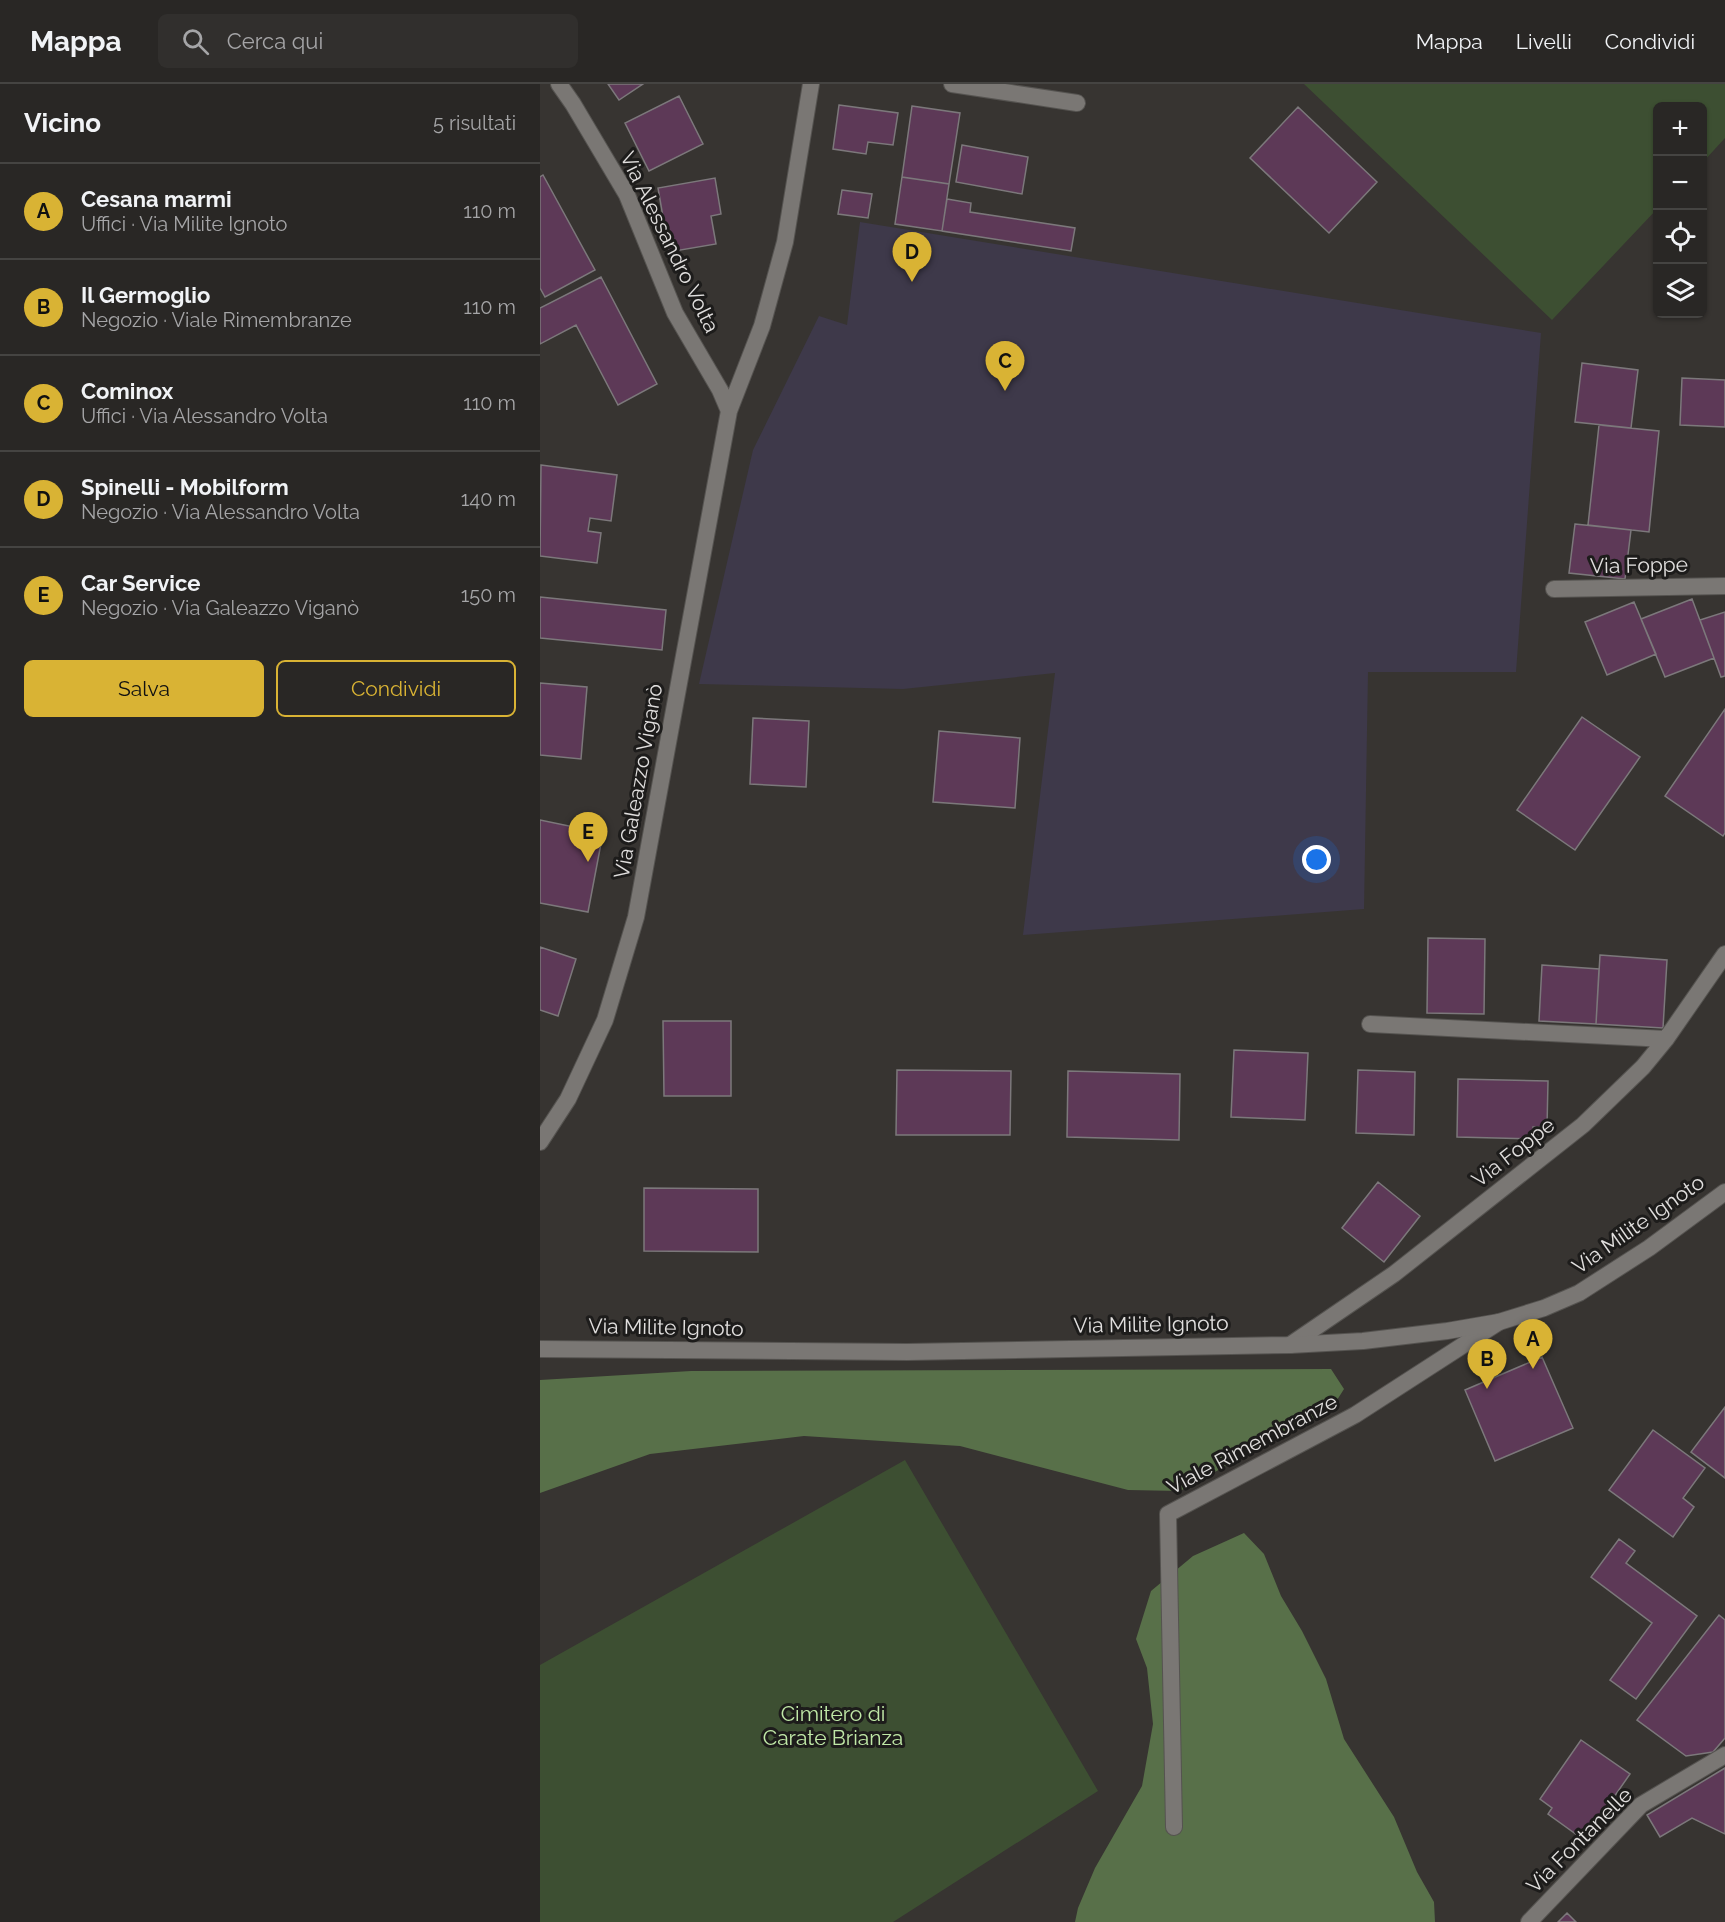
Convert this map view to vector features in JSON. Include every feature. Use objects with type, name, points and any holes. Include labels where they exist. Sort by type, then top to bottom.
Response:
[{"type":"street","name":"Via Alessandro Volta","points":[[559,84],[627,195],[675,313],[720,390],[729,411]]},
{"type":"street","points":[[729,411],[762,326],[785,242],[811,84]]},
{"type":"street","points":[[952,84],[1077,103]]},
{"type":"street","name":"Via Galeazzo Viganò","points":[[540,1142],[568,1099],[605,1020],[636,917],[729,411]]},
{"type":"street","name":"Via Foppe","points":[[1554,589],[1725,586]]},
{"type":"street","name":"Via Foppe","points":[[1290,1345],[1394,1274],[1547,1155],[1599,1110],[1643,1066],[1666,1039],[1725,954]]},
{"type":"street","points":[[1370,1024],[1666,1039]]},
{"type":"street","name":"Via Milite Ignoto","points":[[540,1349],[907,1352],[1290,1345],[1411,1336],[1499,1322],[1544,1308],[1579,1293],[1649,1248],[1725,1192]]},
{"type":"street","name":"Viale Rimembranze","points":[[1174,1827],[1168,1514],[1355,1415],[1499,1322]]},
{"type":"street","name":"Via Fontanelle","points":[[1529,1922],[1641,1805],[1725,1755]]},
{"type":"shaded area","points":[[860,222],[1541,333],[1516,672],[1368,672],[1364,909],[1023,935],[1055,673],[903,689],[699,684],[753,450],[819,316],[847,325]]},
{"type":"green space","points":[[1304,84],[1725,84],[1725,138],[1707,158],[1707,102],[1653,102],[1653,213],[1552,320]]},
{"type":"green space","points":[[1331,1369],[1344,1389],[1332,1408],[1180,1491],[1128,1490],[960,1446],[804,1436],[650,1454],[540,1493],[540,1380],[691,1371]]},
{"type":"green space","name":"Cimitero di Carate Brianza","points":[[905,1460],[1098,1791],[893,1922],[540,1922],[540,1665]]},
{"type":"green space","points":[[1244,1533],[1264,1554],[1281,1596],[1326,1679],[1344,1739],[1394,1817],[1417,1872],[1434,1902],[1435,1922],[1075,1922],[1078,1908],[1095,1868],[1142,1786],[1153,1724],[1147,1668],[1136,1639],[1151,1591],[1193,1556]]},
{"type":"building","points":[[608,84],[643,84],[619,100]]},
{"type":"building","points":[[679,96],[703,144],[649,171],[625,123]]},
{"type":"building","points":[[839,105],[898,113],[893,145],[868,142],[866,154],[833,149]]},
{"type":"building","points":[[912,106],[960,113],[949,184],[902,177]]},
{"type":"building","points":[[1298,107],[1377,182],[1329,233],[1250,158]]},
{"type":"building","points":[[962,145],[1028,157],[1022,194],[956,182]]},
{"type":"building","points":[[543,175],[595,270],[545,297],[540,288],[540,177]]},
{"type":"building","points":[[902,177],[949,184],[942,231],[895,224]]},
{"type":"building","points":[[715,178],[721,214],[711,216],[716,244],[669,252],[658,188]]},
{"type":"building","points":[[842,190],[872,194],[868,218],[838,214]]},
{"type":"building","points":[[947,199],[971,203],[970,212],[1075,228],[1071,251],[942,231]]},
{"type":"building","points":[[601,277],[657,384],[618,405],[576,325],[540,344],[540,308]]},
{"type":"building","points":[[1582,363],[1638,370],[1631,428],[1575,422]]},
{"type":"building","points":[[1682,378],[1725,380],[1725,427],[1680,425]]},
{"type":"building","points":[[1599,425],[1659,431],[1649,532],[1588,525]]},
{"type":"building","points":[[541,465],[617,475],[611,521],[590,518],[588,531],[601,533],[597,563],[540,556]]},
{"type":"building","points":[[1575,524],[1631,530],[1625,579],[1569,573]]},
{"type":"building","points":[[540,597],[666,610],[662,650],[540,638]]},
{"type":"building","points":[[1692,599],[1714,658],[1665,677],[1641,619]]},
{"type":"building","points":[[1634,602],[1656,654],[1607,675],[1585,622]]},
{"type":"building","points":[[1725,612],[1725,676],[1721,677],[1700,620]]},
{"type":"building","points":[[540,683],[587,687],[581,759],[540,755]]},
{"type":"building","points":[[1725,709],[1725,833],[1723,836],[1665,796]]},
{"type":"building","points":[[1582,717],[1640,757],[1575,850],[1517,810]]},
{"type":"building","points":[[753,718],[809,721],[806,787],[750,784]]},
{"type":"building","points":[[939,731],[1020,738],[1015,808],[933,802]]},
{"type":"building","points":[[540,820],[603,833],[588,912],[540,903]]},
{"type":"building","points":[[1428,938],[1485,939],[1484,1014],[1427,1013]]},
{"type":"building","points":[[540,947],[576,959],[558,1016],[540,1010]]},
{"type":"building","points":[[1600,955],[1667,960],[1663,1028],[1596,1024]]},
{"type":"building","points":[[1542,965],[1599,969],[1596,1024],[1539,1021]]},
{"type":"building","points":[[663,1021],[731,1021],[731,1096],[664,1096]]},
{"type":"building","points":[[1234,1050],[1308,1053],[1305,1120],[1231,1117]]},
{"type":"building","points":[[897,1070],[1011,1071],[1010,1135],[896,1135]]},
{"type":"building","points":[[1358,1070],[1415,1072],[1414,1135],[1356,1133]]},
{"type":"building","points":[[1068,1071],[1180,1074],[1179,1140],[1067,1137]]},
{"type":"building","points":[[1458,1079],[1548,1081],[1547,1127],[1533,1127],[1533,1139],[1457,1137]]},
{"type":"building","points":[[1378,1182],[1420,1216],[1384,1262],[1342,1228]]},
{"type":"building","points":[[644,1188],[758,1189],[758,1252],[644,1251]]},
{"type":"building","points":[[1542,1357],[1573,1428],[1495,1461],[1465,1390]]},
{"type":"building","points":[[1725,1407],[1725,1478],[1691,1452]]},
{"type":"building","points":[[1653,1430],[1705,1468],[1683,1498],[1694,1507],[1673,1537],[1609,1490]]},
{"type":"building","points":[[1619,1539],[1635,1551],[1626,1563],[1697,1616],[1636,1699],[1610,1680],[1652,1623],[1591,1577]]},
{"type":"building","points":[[1719,1615],[1725,1620],[1725,1738],[1713,1752],[1686,1756],[1637,1720]]},
{"type":"building","points":[[1581,1740],[1630,1774],[1584,1840],[1548,1814],[1552,1808],[1540,1799]]},
{"type":"building","points":[[1725,1768],[1725,1834],[1692,1818],[1660,1837],[1647,1815]]},
{"type":"building","points":[[1567,1913],[1576,1922],[1558,1922]]},
{"type":"place","name":"Spinelli - Mobilform","points":[[912,282]]},
{"type":"place","name":"Cominox","points":[[1005,391]]},
{"type":"place","name":"Car Service","points":[[588,862]]},
{"type":"place","name":"Cesana marmi","points":[[1533,1369]]},
{"type":"place","name":"Il Germoglio","points":[[1487,1389]]}]
